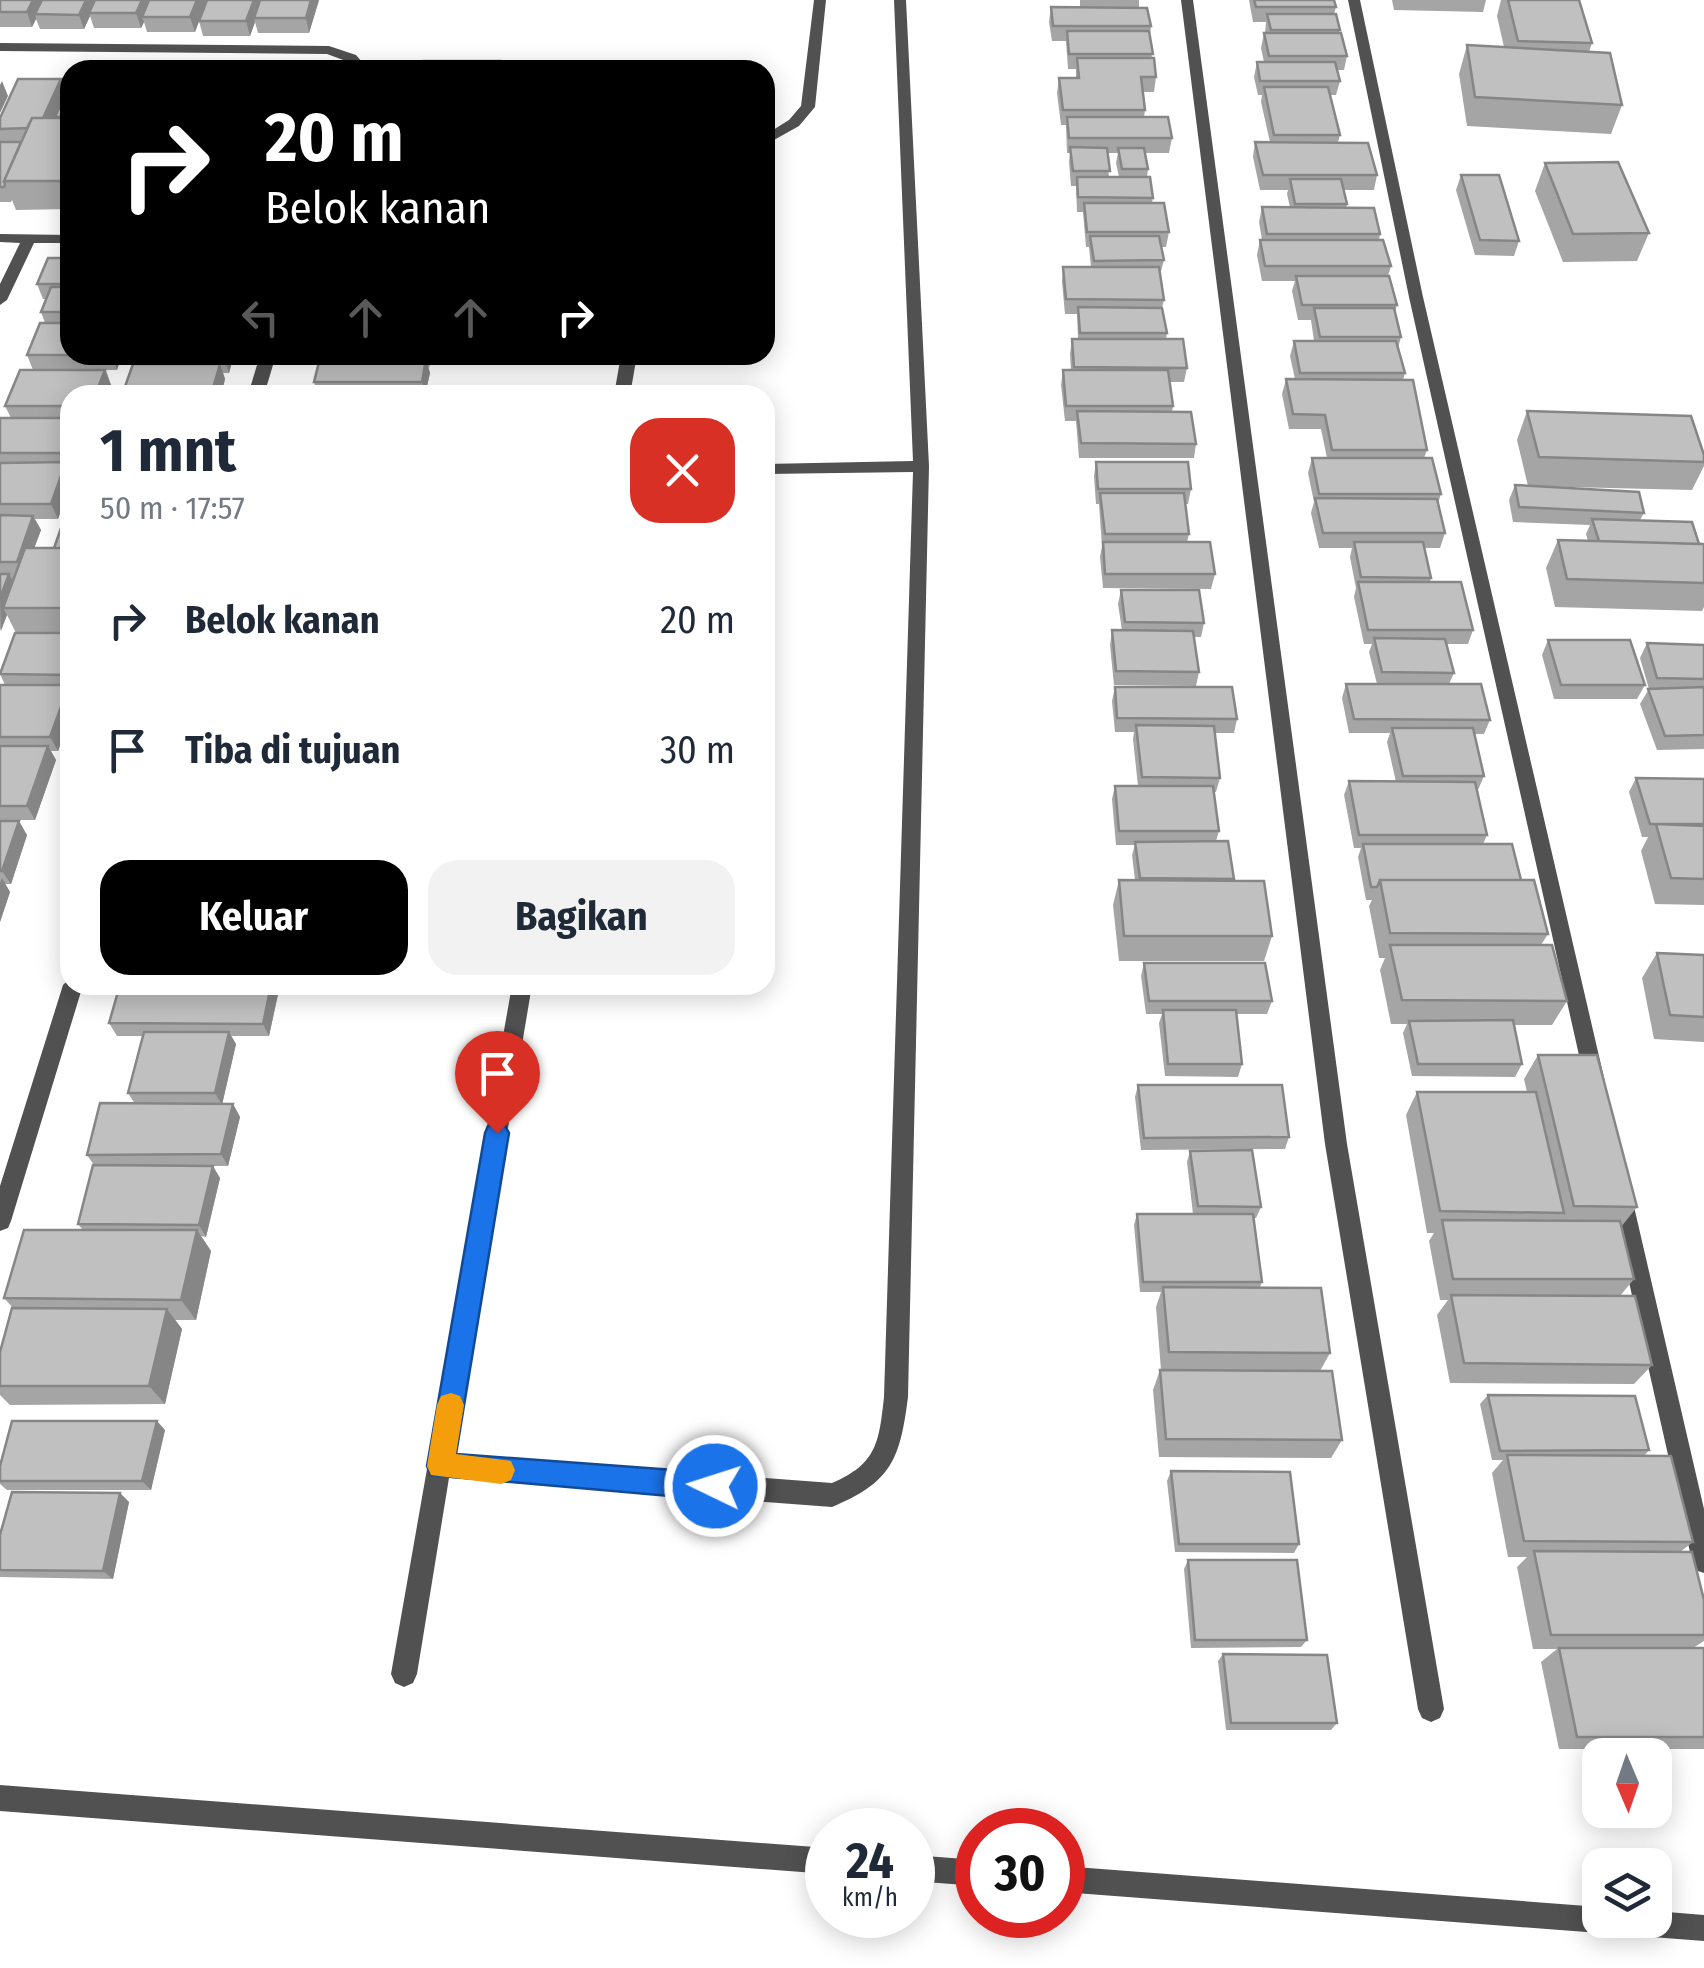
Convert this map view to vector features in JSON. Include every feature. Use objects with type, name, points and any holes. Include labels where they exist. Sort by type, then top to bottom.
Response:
[{"type":"street","points":[[775,135],[794,123],[808,107],[820,0]]},
{"type":"street","points":[[440,1466],[832,1495],[868,1481],[890,1446],[896,1377],[922,466],[900,0]]},
{"type":"street","points":[[1188,0],[1336,1144],[1431,1709]]},
{"type":"street","points":[[1354,0],[1420,316],[1598,1094]]},
{"type":"street","points":[[0,48],[329,50],[353,60]]},
{"type":"street","points":[[0,238],[60,240]]},
{"type":"street","points":[[0,300],[28,238]]},
{"type":"street","points":[[775,469],[922,466]]},
{"type":"street","points":[[0,1222],[70,995]]},
{"type":"street","points":[[404,1674],[520,995]]},
{"type":"street","points":[[1616,1172],[1704,1561]]},
{"type":"street","points":[[0,1798],[805,1860]]},
{"type":"street","points":[[1085,1882],[1704,1928]]},
{"type":"building","points":[[0,0],[33,0],[27,12],[0,12]]},
{"type":"building","points":[[42,0],[86,0],[79,15],[35,14]]},
{"type":"building","points":[[95,0],[142,0],[136,13],[89,13]]},
{"type":"building","points":[[149,0],[197,0],[190,17],[142,17]]},
{"type":"building","points":[[207,0],[254,0],[246,21],[199,21]]},
{"type":"building","points":[[260,0],[311,0],[306,18],[254,18]]},
{"type":"building","points":[[1254,0],[1334,0],[1336,7],[1256,7]]},
{"type":"building","points":[[1508,0],[1579,0],[1592,43],[1518,41]]},
{"type":"building","points":[[1051,7],[1147,8],[1151,26],[1053,26]]},
{"type":"building","points":[[1267,14],[1336,14],[1340,30],[1271,30]]},
{"type":"building","points":[[1067,31],[1149,31],[1153,54],[1069,54]]},
{"type":"building","points":[[1264,33],[1341,33],[1347,56],[1269,56]]},
{"type":"building","points":[[1467,45],[1610,53],[1622,105],[1475,97]]},
{"type":"building","points":[[1077,58],[1154,58],[1156,77],[1141,77],[1145,110],[1063,110],[1059,78],[1079,78]]},
{"type":"building","points":[[1257,62],[1335,62],[1340,81],[1260,81]]},
{"type":"building","points":[[18,79],[60,79],[43,118],[32,118],[27,128],[0,129],[0,118]]},
{"type":"building","points":[[1264,87],[1328,87],[1340,135],[1274,135]]},
{"type":"building","points":[[1067,117],[1168,117],[1172,138],[1069,138]]},
{"type":"building","points":[[32,118],[60,118],[60,181],[4,181]]},
{"type":"building","points":[[0,142],[21,142],[4,187],[0,187]]},
{"type":"building","points":[[1255,142],[1368,143],[1377,175],[1263,175]]},
{"type":"building","points":[[1070,147],[1107,148],[1110,171],[1073,171]]},
{"type":"building","points":[[1118,148],[1144,148],[1148,169],[1122,169]]},
{"type":"building","points":[[1618,162],[1649,233],[1573,234],[1545,163]]},
{"type":"building","points":[[1461,175],[1499,175],[1519,241],[1480,240]]},
{"type":"building","points":[[1077,177],[1150,177],[1153,198],[1078,197]]},
{"type":"building","points":[[1290,179],[1341,179],[1347,204],[1295,204]]},
{"type":"building","points":[[1084,203],[1164,203],[1169,232],[1087,232]]},
{"type":"building","points":[[1262,207],[1374,208],[1380,234],[1267,234]]},
{"type":"building","points":[[1090,236],[1159,236],[1164,260],[1094,261]]},
{"type":"building","points":[[1260,240],[1383,240],[1391,266],[1265,266]]},
{"type":"building","points":[[48,258],[60,258],[60,284],[37,284]]},
{"type":"building","points":[[1063,267],[1159,267],[1164,300],[1066,299]]},
{"type":"building","points":[[1296,276],[1389,276],[1397,305],[1302,305]]},
{"type":"building","points":[[51,287],[60,287],[60,312],[41,312]]},
{"type":"building","points":[[1078,307],[1162,308],[1167,333],[1080,333]]},
{"type":"building","points":[[1314,308],[1394,308],[1401,337],[1320,337]]},
{"type":"building","points":[[40,323],[60,323],[60,355],[27,355]]},
{"type":"building","points":[[1072,339],[1183,339],[1187,368],[1074,367]]},
{"type":"building","points":[[1294,341],[1396,341],[1405,373],[1300,373]]},
{"type":"building","points":[[133,365],[220,365],[214,385],[126,385]]},
{"type":"building","points":[[318,365],[425,365],[422,382],[314,382]]},
{"type":"building","points":[[20,370],[105,370],[99,385],[60,385],[60,406],[5,406]]},
{"type":"building","points":[[1063,370],[1168,370],[1173,406],[1066,406]]},
{"type":"building","points":[[1286,379],[1413,380],[1427,450],[1332,450],[1325,415],[1293,414]]},
{"type":"building","points":[[1077,411],[1191,412],[1196,444],[1081,443]]},
{"type":"building","points":[[1527,411],[1691,416],[1704,462],[1539,457]]},
{"type":"building","points":[[0,418],[60,418],[60,453],[0,453]]},
{"type":"building","points":[[1312,458],[1432,458],[1441,494],[1319,494]]},
{"type":"building","points":[[60,462],[60,479],[51,504],[0,504],[0,463]]},
{"type":"building","points":[[1096,462],[1188,462],[1191,489],[1098,489]]},
{"type":"building","points":[[1515,485],[1639,492],[1644,513],[1519,507]]},
{"type":"building","points":[[1100,493],[1184,493],[1189,534],[1105,534]]},
{"type":"building","points":[[1315,498],[1437,499],[1445,533],[1323,533]]},
{"type":"building","points":[[0,515],[33,516],[17,562],[0,562]]},
{"type":"building","points":[[1592,519],[1692,522],[1699,544],[1599,541]]},
{"type":"building","points":[[1558,540],[1704,544],[1704,583],[1567,579]]},
{"type":"building","points":[[1103,542],[1210,542],[1215,574],[1105,574]]},
{"type":"building","points":[[1354,542],[1423,542],[1431,578],[1361,577]]},
{"type":"building","points":[[25,548],[60,548],[60,608],[3,608]]},
{"type":"building","points":[[0,574],[9,574],[0,598]]},
{"type":"building","points":[[1358,582],[1461,582],[1473,630],[1368,630]]},
{"type":"building","points":[[1121,590],[1199,590],[1204,623],[1125,622]]},
{"type":"building","points":[[1112,630],[1193,631],[1199,672],[1116,671]]},
{"type":"building","points":[[15,633],[60,633],[60,675],[0,674]]},
{"type":"building","points":[[1374,638],[1445,639],[1454,673],[1382,672]]},
{"type":"building","points":[[1548,640],[1630,640],[1645,685],[1561,685]]},
{"type":"building","points":[[1647,643],[1704,645],[1704,679],[1657,678]]},
{"type":"building","points":[[1346,684],[1481,684],[1490,720],[1354,719]]},
{"type":"building","points":[[0,685],[60,685],[60,710],[50,737],[0,737]]},
{"type":"building","points":[[1115,687],[1232,687],[1237,719],[1117,718]]},
{"type":"building","points":[[1704,687],[1704,735],[1665,736],[1648,689]]},
{"type":"building","points":[[1136,725],[1214,726],[1220,778],[1142,777]]},
{"type":"building","points":[[1392,728],[1473,728],[1484,776],[1403,776]]},
{"type":"building","points":[[0,746],[48,746],[27,806],[0,806]]},
{"type":"building","points":[[1636,778],[1704,779],[1704,824],[1650,824]]},
{"type":"building","points":[[1349,781],[1475,782],[1487,835],[1359,835]]},
{"type":"building","points":[[1115,786],[1213,786],[1219,831],[1119,831]]},
{"type":"building","points":[[0,821],[19,821],[2,871],[0,871]]},
{"type":"building","points":[[1656,824],[1704,826],[1704,879],[1671,878]]},
{"type":"building","points":[[1228,841],[1234,879],[1140,878],[1135,842]]},
{"type":"building","points":[[1363,844],[1512,844],[1521,880],[1380,880],[1377,887],[1371,887]]},
{"type":"building","points":[[1119,880],[1264,881],[1272,936],[1124,936]]},
{"type":"building","points":[[1380,880],[1534,880],[1548,934],[1390,933]]},
{"type":"building","points":[[1390,945],[1552,945],[1567,1001],[1402,1000]]},
{"type":"building","points":[[1657,953],[1704,955],[1704,1017],[1670,1015]]},
{"type":"building","points":[[1144,963],[1265,963],[1272,1001],[1149,1001]]},
{"type":"building","points":[[117,995],[269,995],[263,1024],[109,1023]]},
{"type":"building","points":[[1163,1010],[1236,1010],[1242,1064],[1168,1064]]},
{"type":"building","points":[[1513,1020],[1522,1064],[1418,1064],[1409,1021]]},
{"type":"building","points":[[144,1032],[229,1032],[215,1093],[128,1093]]},
{"type":"building","points":[[1538,1055],[1597,1055],[1637,1207],[1574,1206]]},
{"type":"building","points":[[1138,1085],[1282,1085],[1289,1137],[1144,1138]]},
{"type":"building","points":[[1417,1092],[1536,1092],[1564,1213],[1440,1211]]},
{"type":"building","points":[[100,1103],[233,1104],[221,1154],[87,1155]]},
{"type":"building","points":[[1252,1150],[1261,1207],[1198,1206],[1190,1151]]},
{"type":"building","points":[[93,1165],[213,1166],[199,1225],[78,1224]]},
{"type":"building","points":[[1137,1214],[1253,1214],[1262,1282],[1143,1282]]},
{"type":"building","points":[[1442,1220],[1620,1221],[1634,1279],[1453,1279]]},
{"type":"building","points":[[24,1230],[197,1230],[181,1300],[4,1298]]},
{"type":"building","points":[[1163,1287],[1321,1288],[1330,1353],[1169,1352]]},
{"type":"building","points":[[1451,1295],[1635,1296],[1652,1365],[1464,1363]]},
{"type":"building","points":[[12,1308],[167,1309],[149,1386],[0,1386],[0,1352]]},
{"type":"building","points":[[1160,1370],[1332,1371],[1342,1440],[1166,1439]]},
{"type":"building","points":[[1488,1395],[1635,1396],[1649,1450],[1500,1451]]},
{"type":"building","points":[[12,1421],[157,1421],[142,1481],[0,1481]]},
{"type":"building","points":[[1507,1455],[1671,1456],[1693,1542],[1524,1541]]},
{"type":"building","points":[[1171,1471],[1290,1472],[1299,1544],[1179,1544]]},
{"type":"building","points":[[12,1492],[120,1493],[103,1571],[0,1570],[0,1535]]},
{"type":"building","points":[[1534,1551],[1692,1552],[1704,1600],[1704,1635],[1551,1635]]},
{"type":"building","points":[[1188,1560],[1297,1560],[1307,1640],[1195,1640]]},
{"type":"building","points":[[1559,1648],[1704,1648],[1704,1737],[1577,1737]]},
{"type":"building","points":[[1223,1654],[1327,1655],[1337,1723],[1231,1723]]},
{"type":"slow traffic","points":[[451,1405],[440,1466],[501,1470]]},
{"type":"route","points":[[497,1133],[440,1466],[715,1486]]}]
